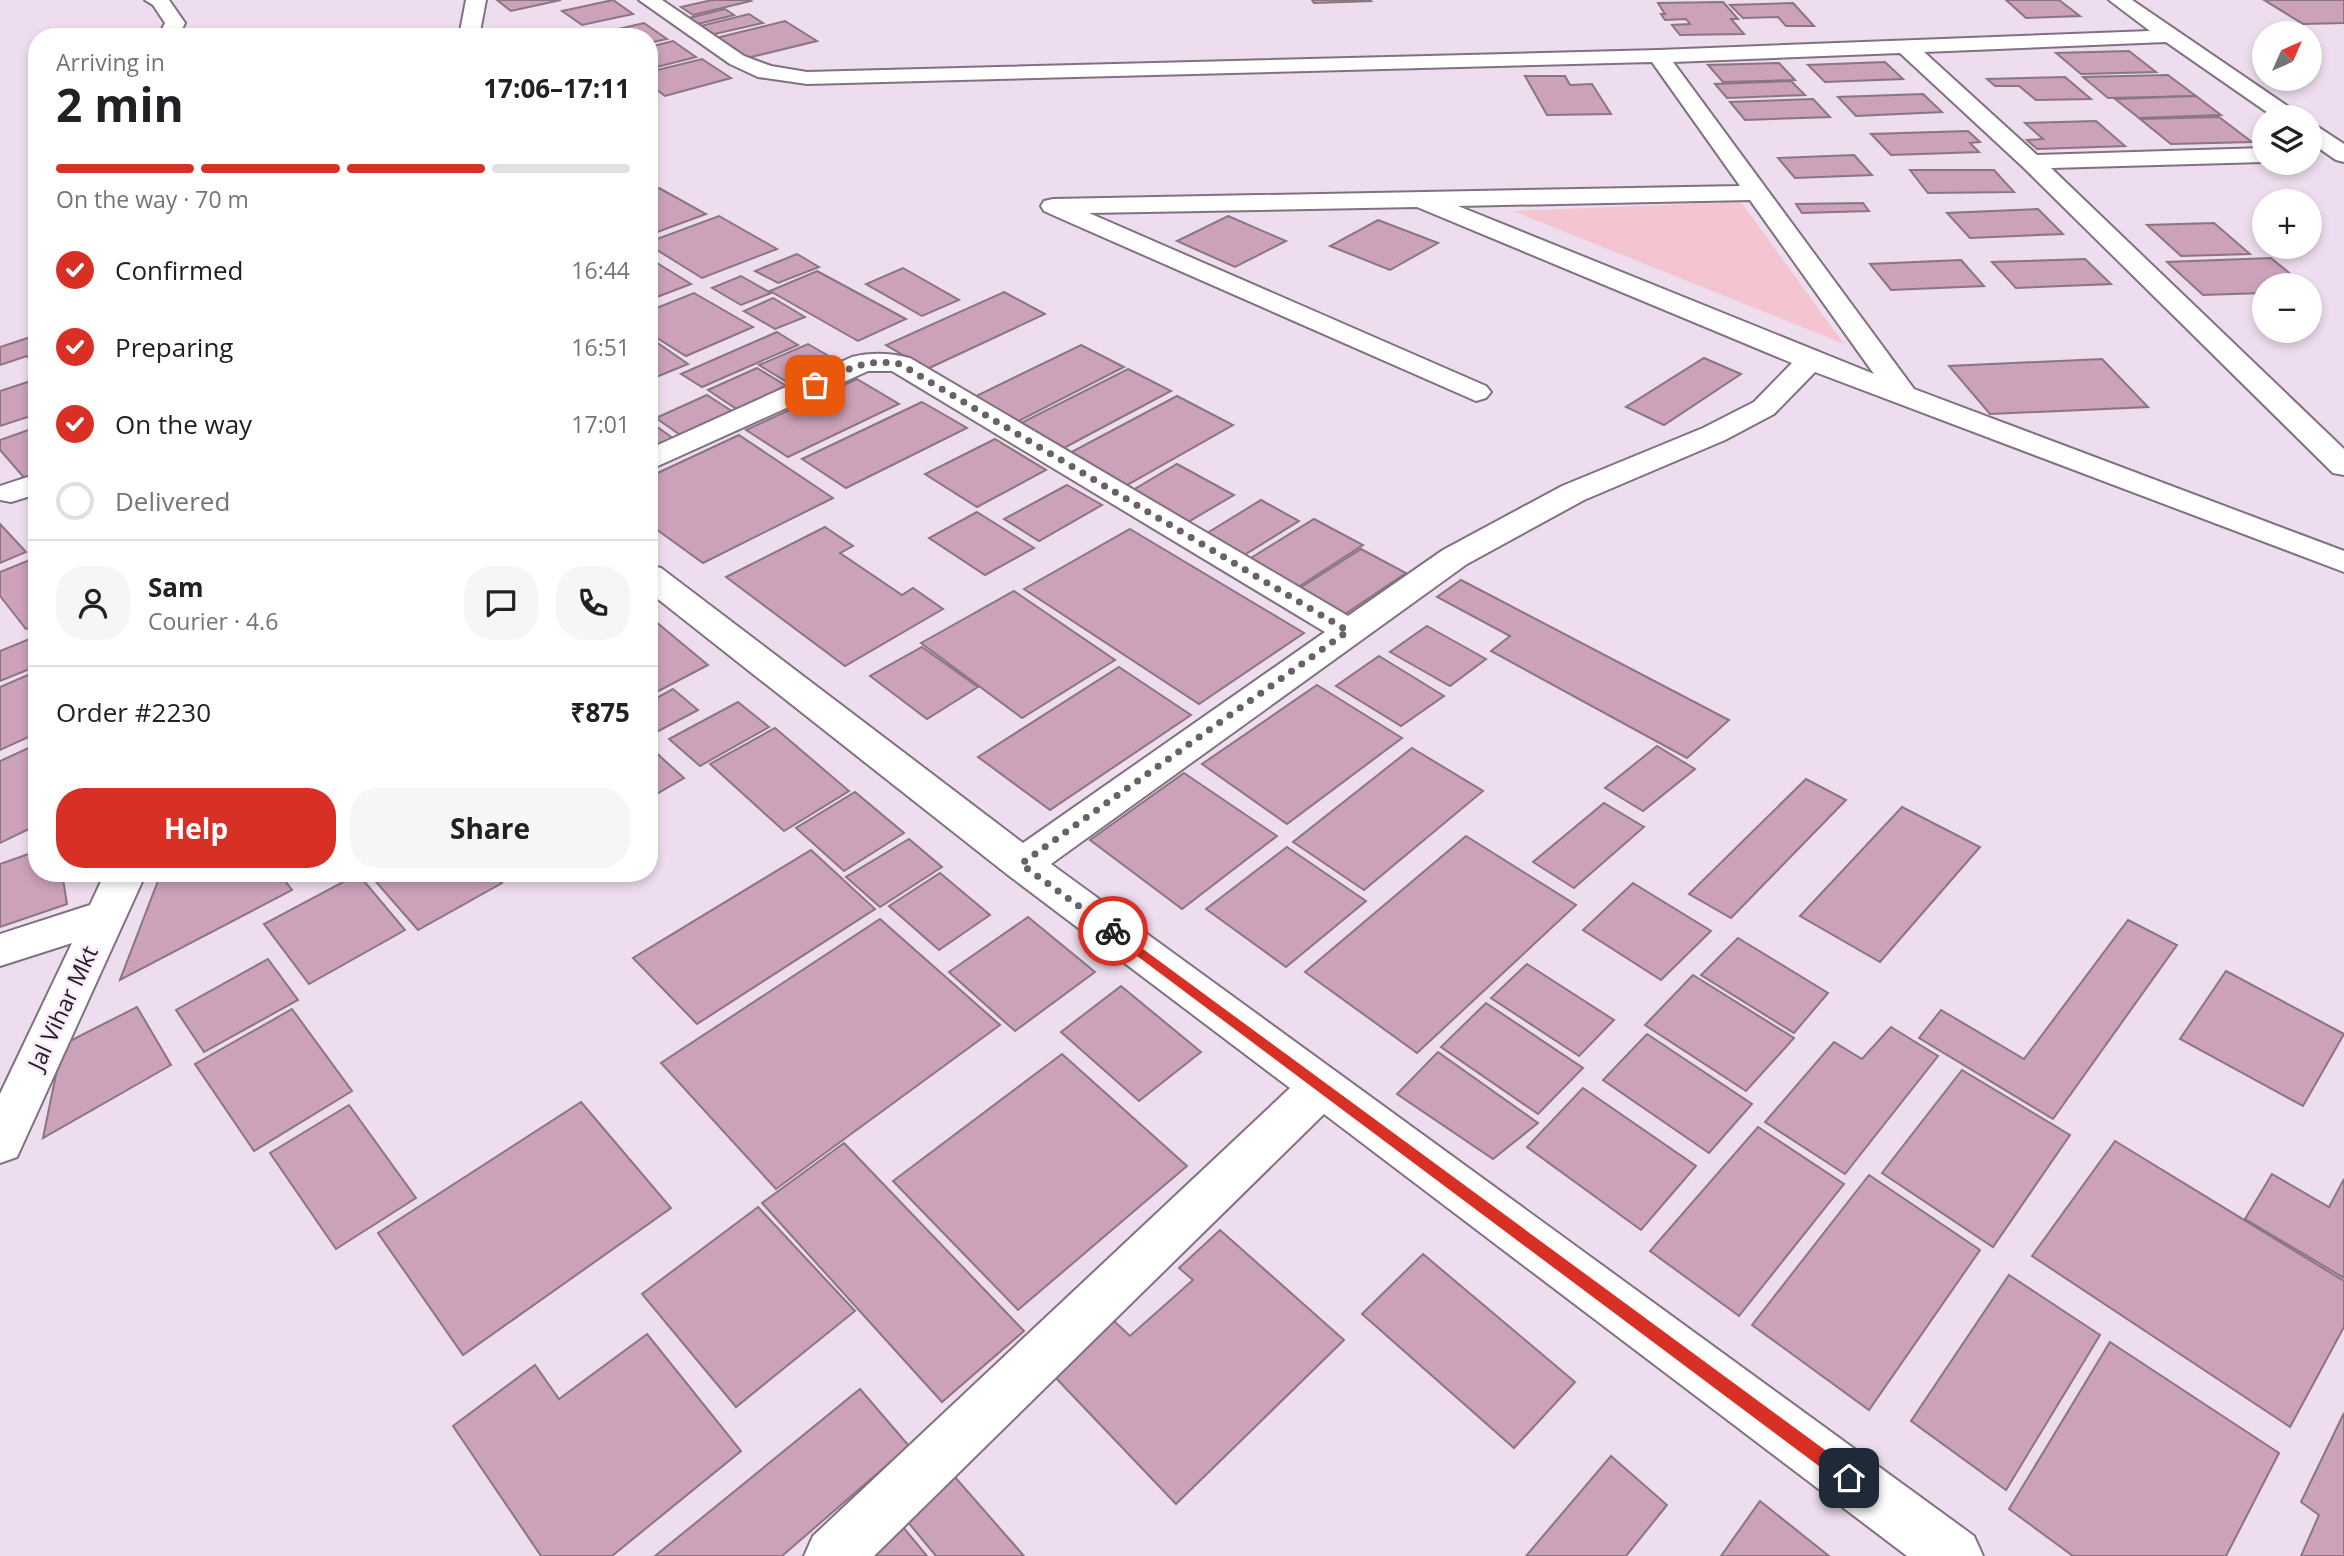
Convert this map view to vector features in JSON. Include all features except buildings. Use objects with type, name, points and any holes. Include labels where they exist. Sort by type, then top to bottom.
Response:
[{"type":"street","points":[[155,0],[160,1],[175,23],[172,28]]},
{"type":"street","points":[[471,28],[476,0]]},
{"type":"street","points":[[649,0],[737,60],[766,72],[807,78],[1658,56],[2167,36]]},
{"type":"street","points":[[2119,0],[2167,36],[2270,105]]},
{"type":"street","points":[[1904,45],[2031,162],[2344,466]]},
{"type":"street","points":[[1658,56],[1901,392]]},
{"type":"street","points":[[2322,140],[2342,154]]},
{"type":"street","points":[[2322,153],[2342,154]]},
{"type":"street","points":[[2031,162],[2252,155]]},
{"type":"street","points":[[1476,392],[1053,206],[1755,193]]},
{"type":"street","points":[[1417,198],[1810,360],[1901,392],[2344,562]]},
{"type":"street","points":[[1021,864],[1455,557],[1573,493],[1714,434],[1764,408],[1810,360]]},
{"type":"street","points":[[658,457],[862,363],[880,361],[900,364],[1348,631]]},
{"type":"street","points":[[658,582],[1021,864],[1323,1086],[1939,1552]]},
{"type":"street","name":"Jal Vihar Mkt","points":[[0,1143],[122,882]]},
{"type":"street","points":[[0,950],[106,916]]},
{"type":"street","points":[[833,1556],[1323,1086]]},
{"type":"shaded area","points":[[1741,202],[1844,344],[1513,211]]},
{"type":"way so far","points":[[815,385],[862,363],[880,361],[900,364],[1348,631],[1021,864],[1113,931]]},
{"type":"route","points":[[1113,931],[1849,1478]]}]
